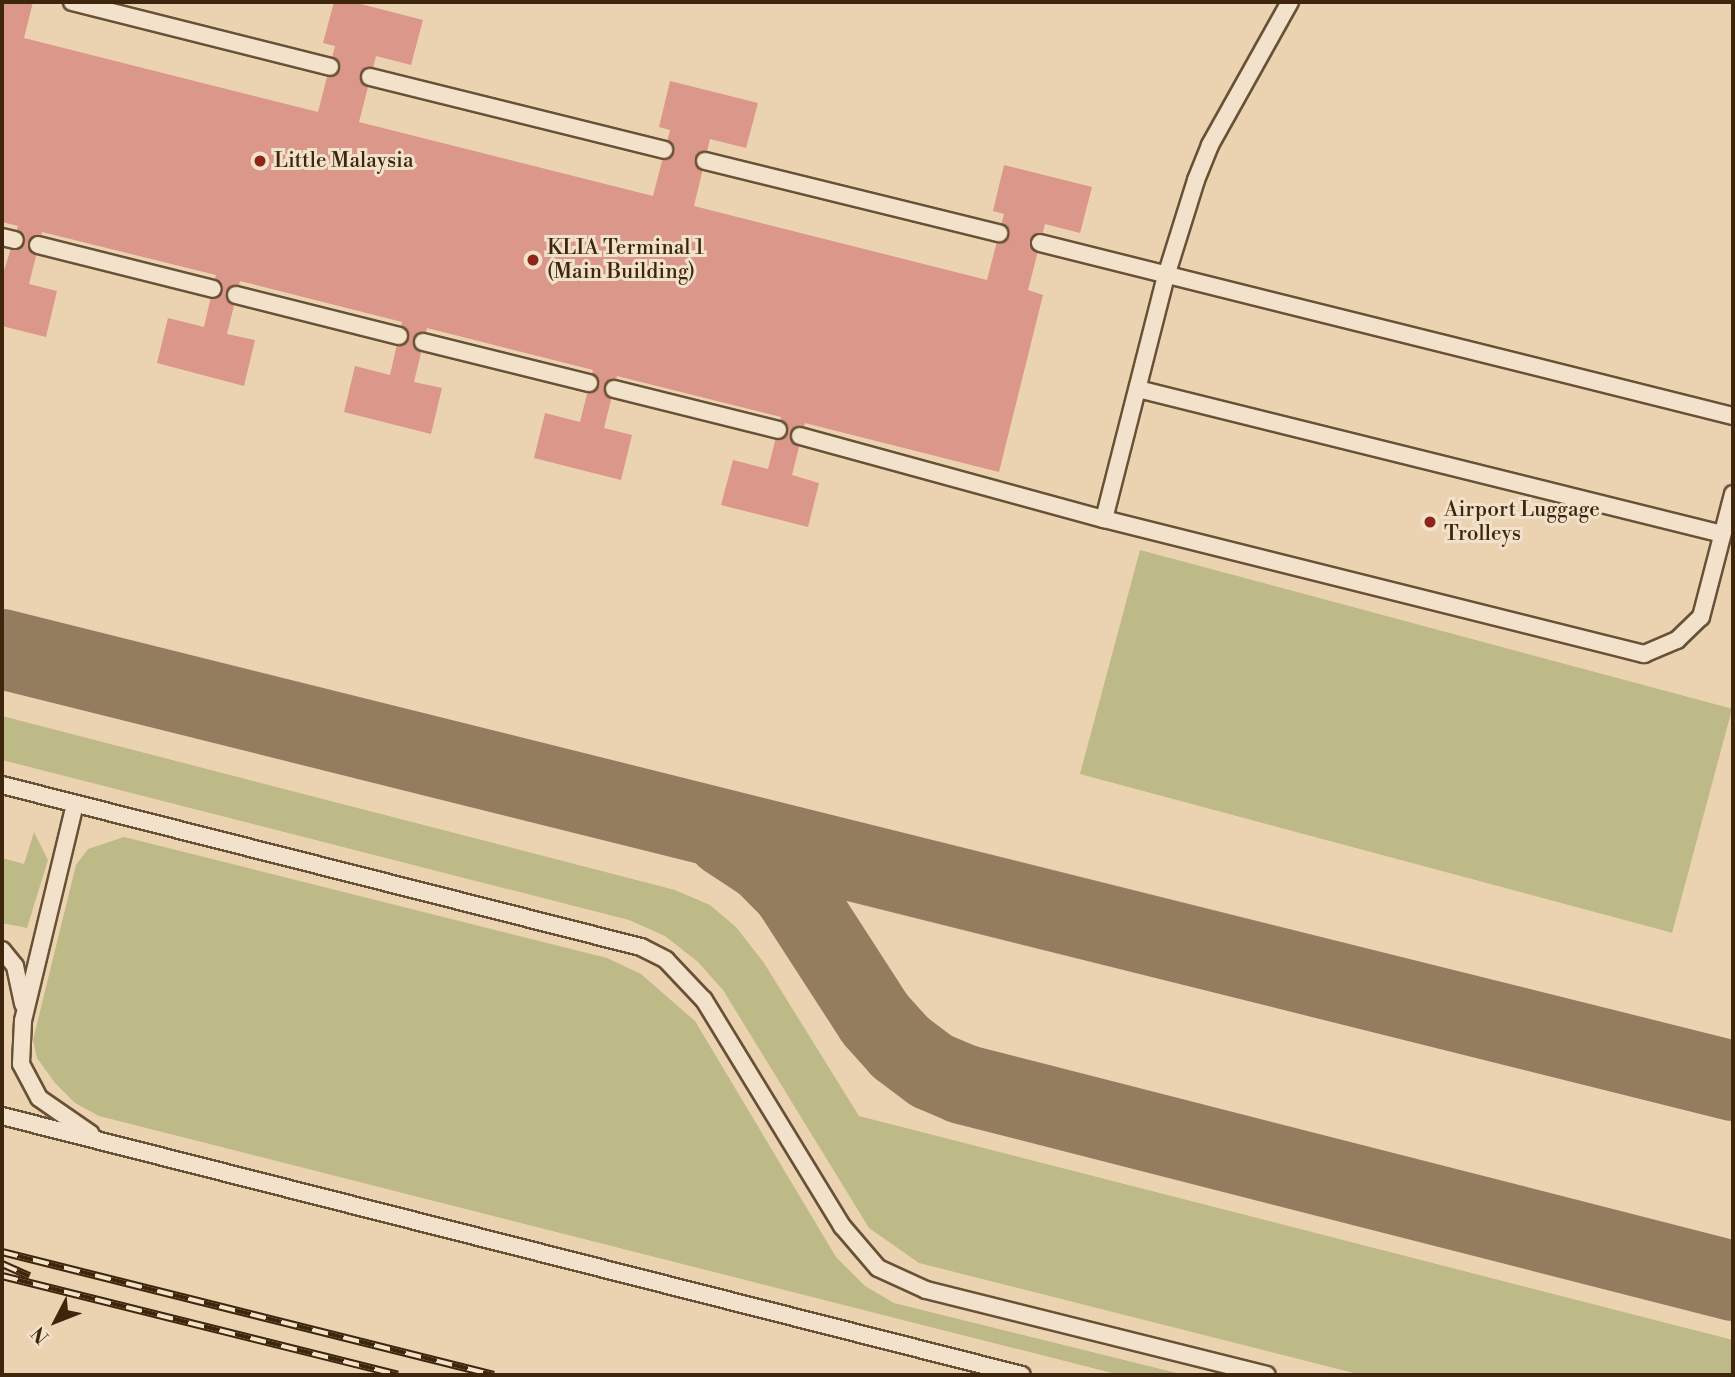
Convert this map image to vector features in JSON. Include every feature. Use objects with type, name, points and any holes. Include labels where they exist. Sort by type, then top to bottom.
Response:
[{"type":"lane","points":[[72,2],[330,67]]},
{"type":"lane","points":[[1104,519],[1166,276],[1210,145],[1290,2]]},
{"type":"lane","points":[[370,77],[664,150]]},
{"type":"lane","points":[[705,161],[999,233]]},
{"type":"lane","points":[[1040,243],[1733,416]]},
{"type":"lane","points":[[38,245],[213,289]]},
{"type":"lane","points":[[236,295],[399,336]]},
{"type":"lane","points":[[423,342],[589,383]]},
{"type":"lane","points":[[614,389],[778,430]]},
{"type":"lane","points":[[1138,389],[1722,534]]},
{"type":"lane","points":[[800,436],[1104,519],[1644,653],[1677,640],[1701,617],[1733,494]]},
{"type":"lane","points":[[2,785],[640,947],[666,960],[704,1000],[842,1226],[878,1268],[926,1290],[1267,1375]]},
{"type":"lane","points":[[23,1021],[75,804]]},
{"type":"lane","points":[[2,950],[20,982],[23,1021],[21,1064],[39,1098],[69,1123],[116,1146]]},
{"type":"lane","points":[[2,1116],[1001,1373],[1022,1375]]},
{"type":"lane","points":[[947,1375],[951,1358]]},
{"type":"shaded area","points":[[1140,550],[1732,709],[1672,933],[1080,774]]},
{"type":"shaded area","points":[[2,716],[675,890],[710,905],[736,927],[764,963],[859,1116],[1733,1340],[1733,1375],[1362,1375],[919,1263],[869,1228],[723,990],[698,962],[665,936],[629,920],[2,760]]},
{"type":"shaded area","points":[[34,832],[48,860],[27,928],[2,923],[2,858],[24,864]]},
{"type":"shaded area","points":[[124,837],[607,958],[641,974],[695,1021],[836,1257],[865,1286],[894,1303],[1185,1375],[1120,1375],[99,1116],[75,1103],[55,1083],[37,1058],[33,1040],[76,865],[88,849]]},
{"type":"building","name":"KLIA Terminal 1 (Main Building)","points":[[2,2],[33,2],[24,38],[318,112],[335,46],[323,43],[334,2],[353,2],[423,20],[411,65],[376,56],[359,122],[653,196],[670,130],[659,127],[670,81],[758,103],[746,148],[710,139],[694,206],[987,280],[1004,214],[993,211],[1004,165],[1092,187],[1080,233],[1045,224],[1028,290],[1043,295],[999,472],[805,423],[792,475],[819,483],[808,527],[721,505],[733,460],[768,469],[781,417],[617,376],[604,428],[632,435],[621,480],[534,458],[545,413],[580,422],[593,370],[427,328],[414,382],[442,388],[431,434],[344,412],[355,366],[390,375],[402,322],[240,281],[227,334],[255,340],[244,386],[157,363],[168,318],[204,327],[216,275],[42,232],[29,284],[57,291],[46,337],[2,326],[2,277],[18,226],[2,222]]},
{"type":"taxiway","points":[[2,649],[1733,1081]]},
{"type":"taxiway","points":[[726,837],[764,862],[791,889],[875,1019],[900,1047],[932,1071],[962,1084],[1733,1281]]},
{"type":"railway","points":[[2,1252],[494,1375]]},
{"type":"railway","points":[[2,1264],[29,1276]]},
{"type":"railway","points":[[2,1276],[398,1375]]},
{"type":"place","name":"Little Malaysia","points":[[260,161]]},
{"type":"place","name":"KLIA Terminal 1 (Main Building)","points":[[533,260]]},
{"type":"place","name":"Airport Luggage Trolleys","points":[[1430,522]]}]
